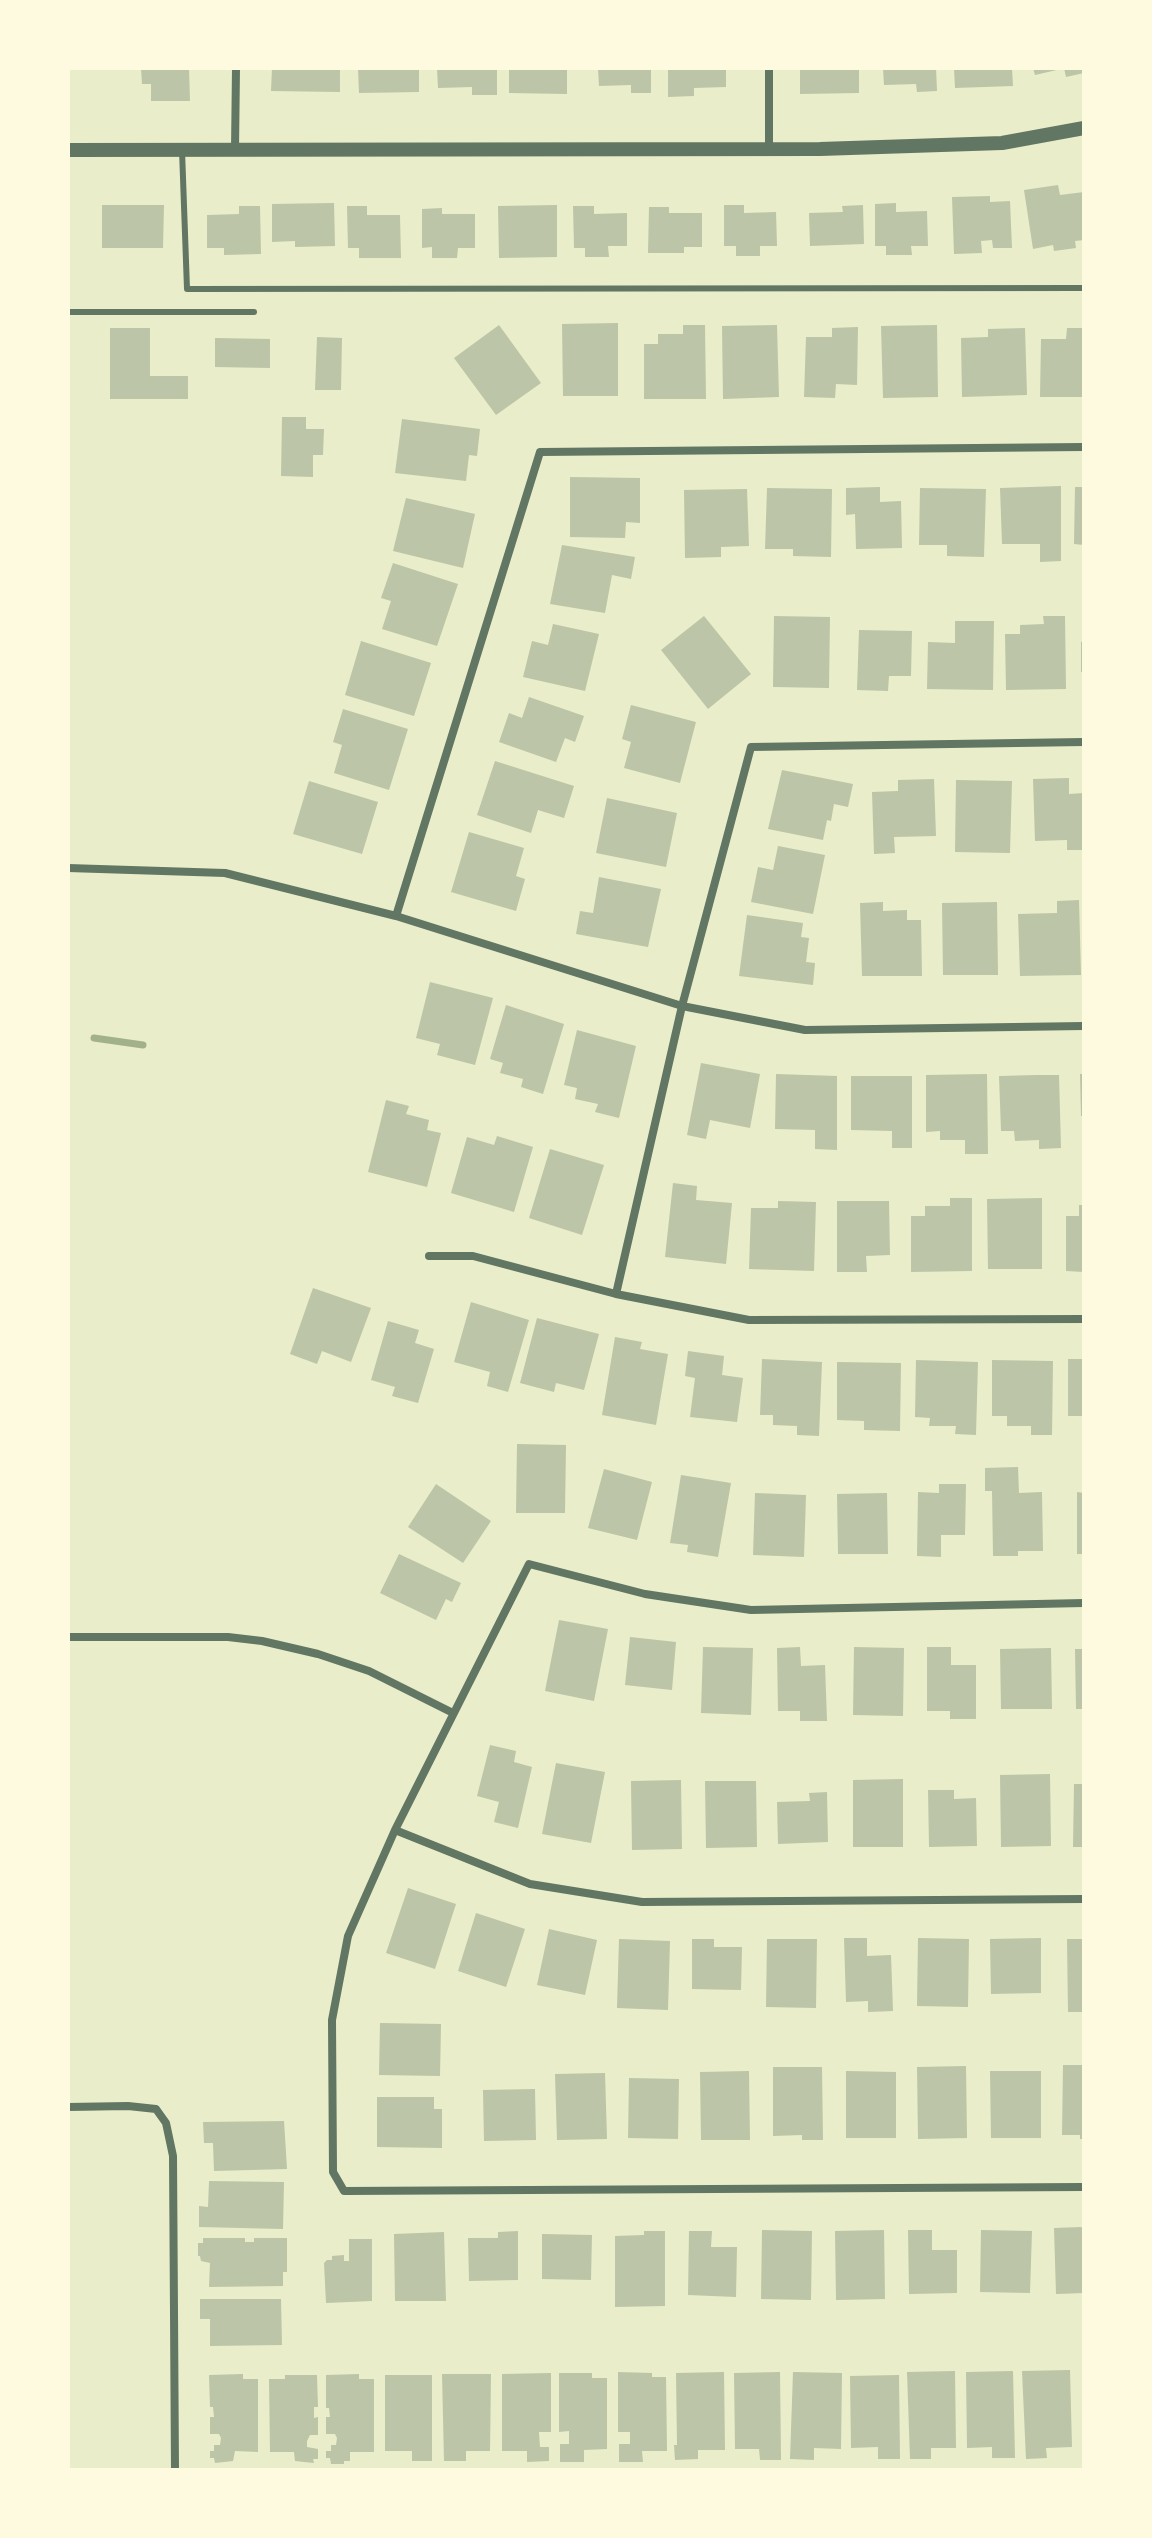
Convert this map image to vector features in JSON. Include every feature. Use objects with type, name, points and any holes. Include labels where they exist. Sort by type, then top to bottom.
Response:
[{"type":"street","points":[[235,150],[236,68]]},
{"type":"street","points":[[769,68],[769,149]]},
{"type":"street","points":[[68,150],[851,149],[1002,143],[1084,128]]},
{"type":"street","points":[[396,916],[540,452],[1084,447]]},
{"type":"street","points":[[616,1294],[682,1006],[751,747],[1084,742]]},
{"type":"street","points":[[68,868],[225,873],[396,916],[682,1006],[805,1030],[1084,1026]]},
{"type":"street","points":[[429,1256],[473,1256],[616,1294],[749,1320],[1084,1319]]},
{"type":"street","points":[[1084,1603],[751,1610],[645,1594],[529,1564],[395,1830],[348,1936],[332,2020],[333,2172],[344,2191],[1084,2187]]},
{"type":"street","points":[[68,1637],[228,1637],[262,1641],[318,1654],[369,1671],[453,1713]]},
{"type":"street","points":[[395,1830],[530,1884],[642,1902],[1084,1899]]},
{"type":"street","points":[[68,2107],[156,2109],[166,2123],[173,2156],[175,2470]]},
{"type":"lane","points":[[182,150],[187,289],[1084,288]]},
{"type":"lane","points":[[68,312],[254,312]]},
{"type":"building","points":[[141,68],[189,68],[190,101],[151,101],[151,84],[142,84]]},
{"type":"building","points":[[272,68],[340,68],[340,92],[271,91]]},
{"type":"building","points":[[358,68],[419,68],[419,92],[359,93]]},
{"type":"building","points":[[437,68],[497,68],[497,95],[472,95],[472,87],[438,88]]},
{"type":"building","points":[[509,68],[567,68],[567,94],[509,93]]},
{"type":"building","points":[[598,68],[651,68],[651,93],[631,93],[631,85],[599,86]]},
{"type":"building","points":[[668,68],[726,68],[726,87],[694,88],[694,96],[668,97]]},
{"type":"building","points":[[800,68],[859,68],[859,93],[800,94]]},
{"type":"building","points":[[883,68],[936,68],[937,91],[917,92],[916,84],[884,85]]},
{"type":"building","points":[[954,68],[1012,68],[1013,86],[955,88]]},
{"type":"building","points":[[1033,68],[1060,68],[1061,69],[1035,75]]},
{"type":"building","points":[[1064,68],[1084,68],[1084,73],[1066,77]]},
{"type":"building","points":[[1058,185],[1060,195],[1084,192],[1084,240],[1075,241],[1076,248],[1054,251],[1053,245],[1033,249],[1024,190]]},
{"type":"building","points":[[990,196],[990,202],[1010,201],[1012,248],[993,248],[992,240],[981,241],[982,253],[954,254],[952,197]]},
{"type":"building","points":[[334,203],[335,246],[295,247],[295,241],[272,242],[272,204]]},
{"type":"building","points":[[896,203],[896,212],[927,211],[928,246],[911,246],[912,255],[886,255],[886,246],[875,246],[875,204]]},
{"type":"building","points":[[102,205],[164,205],[163,248],[102,248]]},
{"type":"building","points":[[557,205],[557,257],[499,258],[498,206]]},
{"type":"building","points":[[724,205],[744,205],[744,213],[776,212],[777,246],[760,246],[760,256],[736,256],[736,246],[724,246]]},
{"type":"building","points":[[863,205],[864,244],[810,246],[809,213],[843,212],[842,206]]},
{"type":"building","points":[[239,206],[260,206],[261,254],[224,255],[224,248],[207,248],[207,215],[239,214]]},
{"type":"building","points":[[347,206],[367,206],[367,215],[400,215],[401,258],[359,258],[359,248],[348,248]]},
{"type":"building","points":[[573,206],[594,206],[594,214],[627,213],[627,246],[608,246],[609,257],[585,257],[585,248],[574,248]]},
{"type":"building","points":[[649,207],[669,207],[669,213],[702,213],[702,247],[684,247],[684,253],[648,253]]},
{"type":"building","points":[[442,208],[442,214],[475,214],[475,248],[458,248],[457,258],[432,258],[432,247],[422,248],[422,209]]},
{"type":"building","points":[[618,323],[618,396],[563,396],[562,324]]},
{"type":"building","points":[[499,325],[541,383],[496,415],[454,358]]},
{"type":"building","points":[[683,325],[705,325],[706,399],[644,399],[644,344],[658,344],[658,334],[683,334]]},
{"type":"building","points":[[777,325],[779,397],[723,399],[722,326]]},
{"type":"building","points":[[937,325],[938,397],[883,398],[881,326]]},
{"type":"building","points":[[858,327],[857,385],[836,384],[835,398],[804,397],[806,337],[832,337],[832,328]]},
{"type":"building","points":[[110,328],[150,328],[150,376],[188,376],[188,399],[110,399]]},
{"type":"building","points":[[1025,328],[1027,395],[962,397],[961,338],[988,337],[988,329]]},
{"type":"building","points":[[1067,328],[1084,328],[1084,397],[1040,397],[1041,339],[1066,339]]},
{"type":"building","points":[[317,337],[342,338],[341,390],[315,390]]},
{"type":"building","points":[[215,338],[270,339],[270,368],[215,367]]},
{"type":"building","points":[[282,417],[306,417],[306,429],[324,429],[323,455],[313,455],[313,477],[281,476]]},
{"type":"building","points":[[402,419],[480,429],[477,456],[469,455],[466,481],[395,473]]},
{"type":"building","points":[[570,477],[640,478],[640,523],[626,522],[625,538],[570,537]]},
{"type":"building","points":[[1061,486],[1061,561],[1040,562],[1040,544],[1002,544],[1000,488]]},
{"type":"building","points":[[880,487],[880,502],[901,501],[902,548],[856,549],[855,514],[846,515],[846,488]]},
{"type":"building","points":[[1075,487],[1084,487],[1084,545],[1074,544]]},
{"type":"building","points":[[767,488],[832,489],[831,557],[793,556],[793,549],[765,549]]},
{"type":"building","points":[[920,488],[986,489],[984,557],[947,556],[947,545],[919,545]]},
{"type":"building","points":[[747,489],[749,546],[721,547],[721,557],[685,558],[684,490]]},
{"type":"building","points":[[406,498],[475,514],[463,568],[393,551]]},
{"type":"building","points":[[562,545],[635,557],[631,579],[612,575],[605,613],[550,604]]},
{"type":"building","points":[[393,563],[458,584],[437,646],[382,629],[391,601],[381,598]]},
{"type":"building","points":[[704,616],[751,674],[708,709],[661,650]]},
{"type":"building","points":[[774,616],[830,617],[829,688],[773,687]]},
{"type":"building","points":[[1043,616],[1065,616],[1066,689],[1006,690],[1005,634],[1020,634],[1020,625],[1044,624]]},
{"type":"building","points":[[955,621],[994,621],[993,690],[927,689],[928,642],[955,643]]},
{"type":"building","points":[[553,624],[599,634],[585,691],[523,677],[532,641],[548,645]]},
{"type":"building","points":[[859,630],[912,631],[911,676],[889,676],[888,691],[857,690]]},
{"type":"building","points":[[361,641],[431,663],[414,716],[345,695]]},
{"type":"building","points":[[1084,641],[1084,672],[1081,672],[1081,642]]},
{"type":"building","points":[[529,697],[584,716],[575,742],[565,738],[556,762],[499,742],[509,713],[522,718]]},
{"type":"building","points":[[631,705],[696,722],[680,783],[624,768],[631,742],[622,739]]},
{"type":"building","points":[[343,709],[408,729],[389,790],[334,773],[342,745],[333,742]]},
{"type":"building","points":[[495,761],[574,786],[564,818],[538,810],[531,833],[477,815]]},
{"type":"building","points":[[782,770],[853,784],[848,807],[834,804],[823,840],[768,829]]},
{"type":"building","points":[[1069,778],[1069,794],[1084,793],[1084,850],[1067,850],[1067,840],[1035,841],[1033,779]]},
{"type":"building","points":[[934,779],[936,836],[894,837],[895,853],[874,854],[872,792],[898,791],[898,780]]},
{"type":"building","points":[[956,780],[1012,781],[1010,853],[955,852]]},
{"type":"building","points":[[309,781],[378,802],[362,854],[293,834]]},
{"type":"building","points":[[607,798],[677,813],[666,867],[596,853]]},
{"type":"building","points":[[469,832],[524,848],[516,876],[525,879],[516,911],[451,892]]},
{"type":"building","points":[[778,846],[825,855],[813,914],[751,902],[758,867],[773,870]]},
{"type":"building","points":[[599,877],[661,889],[648,947],[576,934],[580,911],[593,913]]},
{"type":"building","points":[[1079,900],[1081,975],[1020,976],[1018,914],[1057,913],[1057,901]]},
{"type":"building","points":[[883,902],[883,911],[907,910],[907,920],[921,920],[922,976],[862,976],[860,903]]},
{"type":"building","points":[[997,902],[998,975],[943,975],[942,903]]},
{"type":"building","points":[[747,915],[803,923],[801,937],[809,938],[806,962],[815,963],[813,985],[739,976]]},
{"type":"building","points":[[430,982],[493,998],[475,1065],[437,1055],[440,1044],[416,1038]]},
{"type":"building","points":[[506,1005],[564,1024],[543,1094],[521,1087],[523,1079],[500,1073],[503,1063],[490,1059]]},
{"type":"building","points":[[577,1030],[636,1046],[619,1118],[595,1112],[598,1104],[575,1099],[577,1088],[564,1085]]},
{"type":"building","points":[[701,1063],[760,1074],[750,1128],[710,1120],[706,1139],[687,1135]]},
{"type":"building","points":[[776,1074],[837,1076],[837,1150],[815,1149],[815,1130],[775,1129]]},
{"type":"building","points":[[987,1074],[988,1154],[965,1154],[965,1140],[940,1140],[940,1131],[926,1132],[926,1075]]},
{"type":"building","points":[[1080,1074],[1084,1074],[1084,1116],[1081,1116]]},
{"type":"building","points":[[1059,1075],[1061,1148],[1039,1149],[1039,1140],[1015,1141],[1014,1131],[1001,1131],[999,1076]]},
{"type":"building","points":[[851,1076],[912,1076],[912,1148],[892,1148],[892,1131],[851,1130]]},
{"type":"building","points":[[386,1100],[409,1106],[406,1114],[429,1120],[427,1130],[441,1133],[427,1187],[368,1172]]},
{"type":"building","points":[[497,1136],[533,1147],[514,1212],[451,1193],[467,1137],[494,1145]]},
{"type":"building","points":[[550,1149],[604,1165],[582,1235],[529,1218]]},
{"type":"building","points":[[673,1183],[697,1186],[696,1200],[732,1203],[726,1264],[665,1257]]},
{"type":"building","points":[[950,1198],[972,1198],[972,1271],[911,1272],[911,1216],[925,1216],[925,1206],[950,1206]]},
{"type":"building","points":[[1042,1198],[1042,1269],[988,1269],[987,1199]]},
{"type":"building","points":[[778,1201],[816,1202],[814,1271],[749,1269],[751,1208],[778,1208]]},
{"type":"building","points":[[837,1201],[889,1201],[890,1255],[866,1256],[867,1272],[837,1272]]},
{"type":"building","points":[[1079,1205],[1084,1205],[1084,1272],[1066,1271],[1066,1216],[1079,1216]]},
{"type":"building","points":[[313,1288],[371,1308],[351,1362],[322,1351],[317,1364],[290,1354]]},
{"type":"building","points":[[471,1302],[529,1320],[508,1392],[487,1386],[490,1372],[454,1362]]},
{"type":"building","points":[[537,1318],[599,1334],[584,1390],[556,1383],[554,1392],[520,1383]]},
{"type":"building","points":[[388,1321],[419,1330],[415,1343],[434,1349],[418,1403],[392,1396],[395,1387],[371,1380]]},
{"type":"building","points":[[615,1337],[642,1342],[640,1349],[668,1354],[656,1425],[602,1415]]},
{"type":"building","points":[[688,1351],[724,1356],[722,1375],[743,1378],[737,1422],[690,1417],[695,1378],[685,1376]]},
{"type":"building","points":[[762,1359],[822,1362],[819,1436],[797,1435],[797,1426],[773,1425],[773,1415],[760,1415]]},
{"type":"building","points":[[1068,1359],[1084,1359],[1084,1416],[1068,1416]]},
{"type":"building","points":[[916,1360],[978,1362],[976,1435],[955,1434],[956,1426],[929,1426],[930,1418],[915,1417]]},
{"type":"building","points":[[992,1360],[1053,1361],[1052,1435],[1031,1435],[1031,1426],[1007,1426],[1007,1416],[992,1416]]},
{"type":"building","points":[[837,1362],[901,1363],[900,1431],[864,1430],[864,1421],[837,1420]]},
{"type":"building","points":[[517,1444],[566,1445],[565,1513],[516,1513]]},
{"type":"building","points":[[1018,1467],[1019,1493],[1042,1492],[1043,1551],[1018,1551],[1018,1556],[993,1556],[992,1491],[985,1491],[985,1468]]},
{"type":"building","points":[[604,1469],[652,1482],[637,1540],[588,1528]]},
{"type":"building","points":[[681,1475],[731,1483],[718,1557],[687,1552],[688,1545],[670,1543]]},
{"type":"building","points":[[436,1484],[491,1521],[463,1563],[408,1527]]},
{"type":"building","points":[[939,1484],[966,1484],[965,1535],[941,1535],[941,1557],[917,1556],[918,1492],[939,1493]]},
{"type":"building","points":[[1077,1492],[1084,1493],[1084,1554],[1077,1554]]},
{"type":"building","points":[[755,1493],[806,1495],[804,1557],[753,1555]]},
{"type":"building","points":[[887,1493],[888,1554],[838,1554],[837,1494]]},
{"type":"building","points":[[399,1554],[461,1583],[452,1602],[446,1599],[436,1620],[380,1593]]},
{"type":"building","points":[[559,1620],[608,1629],[594,1701],[545,1691]]},
{"type":"building","points":[[630,1637],[676,1642],[672,1690],[625,1685]]},
{"type":"building","points":[[703,1647],[753,1648],[751,1715],[701,1713]]},
{"type":"building","points":[[800,1647],[801,1666],[825,1665],[827,1721],[800,1721],[800,1711],[778,1711],[777,1648]]},
{"type":"building","points":[[854,1647],[904,1648],[903,1716],[853,1715]]},
{"type":"building","points":[[927,1647],[951,1647],[951,1665],[976,1665],[976,1719],[950,1719],[950,1711],[927,1711]]},
{"type":"building","points":[[1051,1648],[1052,1709],[1001,1709],[1000,1649]]},
{"type":"building","points":[[1075,1649],[1084,1649],[1084,1709],[1076,1709]]},
{"type":"building","points":[[490,1745],[516,1751],[514,1762],[532,1767],[518,1828],[494,1822],[499,1802],[477,1796]]},
{"type":"building","points":[[556,1763],[605,1772],[591,1843],[542,1834]]},
{"type":"building","points":[[1050,1774],[1051,1846],[1001,1847],[1000,1775]]},
{"type":"building","points":[[903,1779],[903,1847],[853,1847],[853,1780]]},
{"type":"building","points":[[681,1780],[682,1849],[632,1850],[631,1781]]},
{"type":"building","points":[[705,1781],[756,1781],[757,1847],[706,1848]]},
{"type":"building","points":[[1074,1784],[1084,1784],[1084,1847],[1073,1847]]},
{"type":"building","points":[[928,1790],[954,1790],[954,1799],[976,1798],[977,1846],[929,1847]]},
{"type":"building","points":[[827,1792],[828,1842],[778,1844],[777,1802],[810,1801],[809,1793]]},
{"type":"building","points":[[408,1888],[456,1904],[435,1969],[386,1953]]},
{"type":"building","points":[[476,1913],[525,1929],[506,1987],[458,1971]]},
{"type":"building","points":[[549,1929],[597,1940],[585,1995],[537,1985]]},
{"type":"building","points":[[844,1938],[867,1938],[867,1956],[891,1955],[893,2011],[868,2012],[868,2001],[846,2002]]},
{"type":"building","points":[[918,1938],[969,1939],[968,2007],[917,2006]]},
{"type":"building","points":[[1041,1938],[1041,1993],[991,1994],[990,1939]]},
{"type":"building","points":[[619,1939],[670,1941],[668,2010],[617,2008]]},
{"type":"building","points":[[692,1939],[714,1939],[714,1947],[742,1947],[741,1990],[692,1989]]},
{"type":"building","points":[[767,1939],[817,1939],[816,2008],[766,2007]]},
{"type":"building","points":[[1067,1939],[1084,1939],[1084,2012],[1068,2012]]},
{"type":"building","points":[[380,2023],[441,2024],[440,2076],[379,2075]]},
{"type":"building","points":[[1063,2065],[1084,2065],[1084,2139],[1080,2139],[1080,2135],[1062,2135]]},
{"type":"building","points":[[966,2066],[967,2138],[918,2139],[917,2067]]},
{"type":"building","points":[[773,2067],[822,2067],[823,2140],[802,2140],[802,2135],[773,2136]]},
{"type":"building","points":[[749,2071],[750,2140],[701,2140],[700,2072]]},
{"type":"building","points":[[846,2071],[896,2072],[896,2138],[846,2138]]},
{"type":"building","points":[[990,2071],[1041,2071],[1041,2138],[991,2138]]},
{"type":"building","points":[[605,2073],[607,2139],[557,2140],[555,2074]]},
{"type":"building","points":[[629,2078],[679,2079],[678,2139],[628,2138]]},
{"type":"building","points":[[535,2089],[536,2140],[484,2141],[483,2090]]},
{"type":"building","points":[[377,2097],[434,2097],[434,2109],[442,2109],[442,2148],[377,2147]]},
{"type":"building","points":[[284,2121],[287,2169],[214,2171],[213,2143],[204,2143],[203,2122]]},
{"type":"building","points":[[209,2181],[284,2182],[283,2229],[199,2227],[199,2206],[208,2207]]},
{"type":"building","points":[[1054,2228],[1084,2229],[1084,2293],[1056,2294]]},
{"type":"building","points":[[762,2230],[812,2231],[811,2300],[761,2299]]},
{"type":"building","points":[[884,2230],[885,2299],[836,2300],[835,2231]]},
{"type":"building","points":[[908,2230],[932,2230],[932,2250],[957,2250],[957,2293],[909,2294]]},
{"type":"building","points":[[981,2230],[1032,2231],[1030,2293],[980,2292]]},
{"type":"building","points":[[518,2231],[518,2280],[469,2281],[468,2238],[498,2238],[498,2232]]},
{"type":"building","points":[[644,2231],[665,2231],[665,2306],[615,2307],[615,2236],[644,2235]]},
{"type":"building","points":[[689,2231],[712,2231],[711,2247],[737,2247],[736,2297],[688,2295]]},
{"type":"building","points":[[444,2232],[446,2301],[395,2301],[394,2234]]},
{"type":"building","points":[[542,2234],[592,2235],[591,2280],[542,2279]]},
{"type":"building","points":[[203,2238],[245,2238],[245,2242],[254,2242],[254,2238],[287,2238],[287,2272],[283,2272],[283,2286],[209,2287],[210,2263],[201,2261],[198,2256],[198,2243],[203,2243]]},
{"type":"building","points":[[349,2239],[372,2239],[372,2301],[326,2303],[324,2263],[332,2260],[332,2256],[344,2255],[344,2261],[349,2261]]},
{"type":"building","points":[[200,2299],[281,2299],[282,2345],[210,2346],[210,2319],[200,2319]]},
{"type":"building","points":[[1070,2370],[1072,2447],[1046,2448],[1047,2458],[1026,2459],[1022,2371]]},
{"type":"building","points":[[955,2371],[956,2448],[931,2448],[931,2459],[910,2459],[907,2372]]},
{"type":"building","points":[[1013,2371],[1015,2458],[992,2458],[992,2447],[967,2448],[966,2372]]},
{"type":"building","points":[[618,2372],[652,2373],[652,2377],[666,2377],[667,2451],[642,2451],[643,2462],[619,2462],[619,2444],[630,2444],[630,2432],[618,2432]]},
{"type":"building","points":[[724,2372],[725,2450],[698,2450],[698,2459],[675,2460],[676,2373]]},
{"type":"building","points":[[780,2372],[781,2460],[760,2460],[759,2449],[735,2449],[734,2373]]},
{"type":"building","points":[[793,2372],[842,2373],[841,2449],[814,2448],[814,2460],[790,2459]]},
{"type":"building","points":[[551,2373],[551,2432],[539,2432],[540,2447],[549,2447],[549,2461],[527,2462],[527,2451],[502,2451],[502,2374]]},
{"type":"building","points":[[559,2373],[592,2373],[592,2378],[607,2378],[607,2449],[584,2450],[584,2462],[560,2462],[560,2444],[569,2444],[569,2431],[559,2432]]},
{"type":"building","points":[[243,2374],[243,2379],[258,2379],[258,2452],[235,2451],[233,2461],[215,2463],[214,2458],[210,2458],[210,2451],[214,2451],[214,2445],[220,2445],[221,2438],[219,2434],[210,2434],[210,2417],[214,2417],[213,2407],[210,2407],[209,2375]]},
{"type":"building","points":[[359,2374],[359,2379],[374,2379],[374,2452],[350,2452],[350,2461],[331,2464],[330,2458],[326,2458],[326,2451],[331,2451],[331,2445],[336,2445],[337,2438],[335,2434],[326,2434],[326,2417],[330,2417],[329,2408],[326,2408],[326,2375]]},
{"type":"building","points":[[442,2374],[491,2374],[490,2451],[466,2451],[466,2461],[444,2461]]},
{"type":"building","points":[[285,2375],[317,2375],[318,2407],[314,2407],[314,2418],[318,2417],[318,2435],[310,2435],[307,2441],[307,2447],[318,2449],[318,2459],[313,2459],[314,2463],[295,2461],[294,2452],[270,2452],[269,2379],[285,2379]]},
{"type":"building","points":[[385,2375],[432,2375],[432,2461],[412,2461],[412,2451],[385,2451]]},
{"type":"building","points":[[899,2375],[900,2459],[878,2459],[878,2447],[851,2448],[850,2376]]},
{"type":"waterway","points":[[94,1038],[143,1045]]}]
